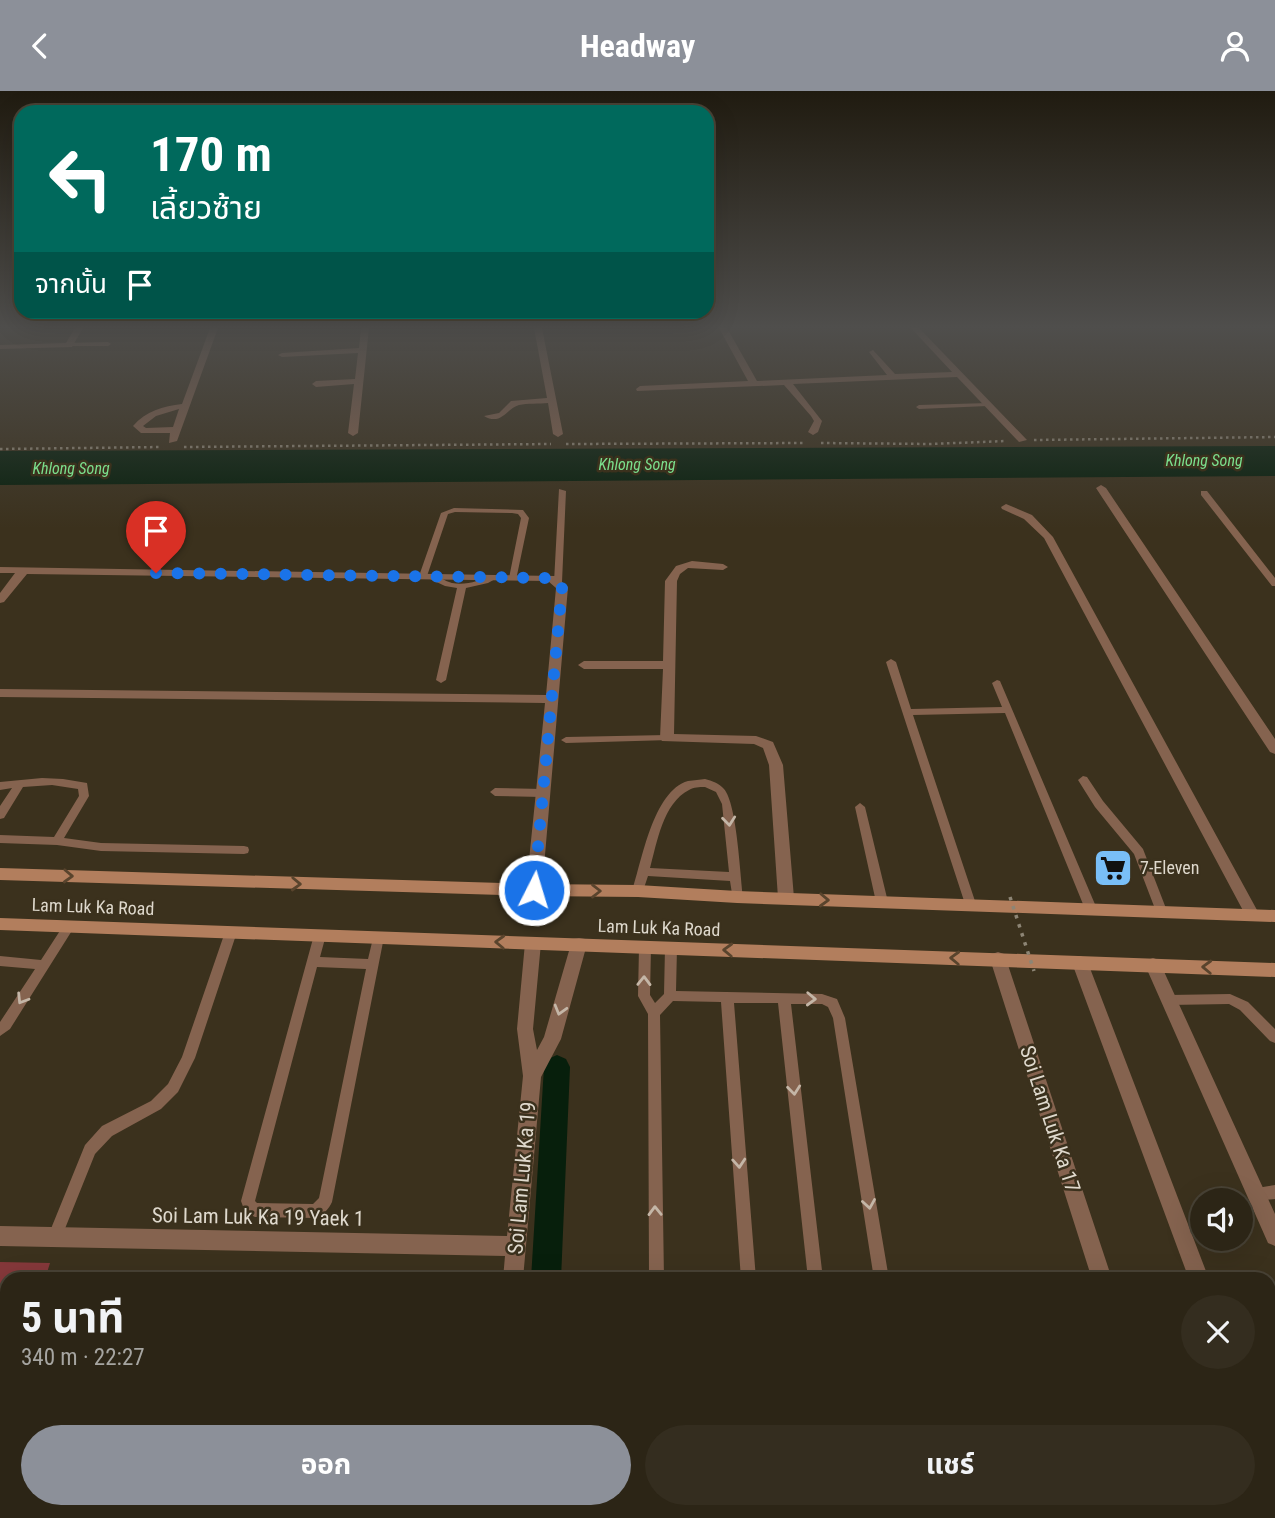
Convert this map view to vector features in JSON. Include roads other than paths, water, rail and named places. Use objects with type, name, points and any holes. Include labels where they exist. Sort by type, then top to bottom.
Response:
[{"type":"main road","name":"Lam Luk Ka Road","points":[[0,874],[638,891],[737,897],[1275,916]]},
{"type":"main road","name":"Lam Luk Ka Road","points":[[0,923],[1275,970]]},
{"type":"street","points":[[174,444],[176,429],[189,395]]},
{"type":"street","points":[[353,433],[357,395]]},
{"type":"street","points":[[551,395],[558,434]]},
{"type":"street","points":[[797,395],[818,421],[813,432]]},
{"type":"street","points":[[978,395],[1021,440]]},
{"type":"street","points":[[488,416],[505,413],[513,404],[552,400]]},
{"type":"street","points":[[176,429],[144,431],[138,426],[147,417],[166,409],[185,406]]},
{"type":"street","points":[[1101,488],[1275,749]]},
{"type":"street","points":[[1006,507],[1028,517],[1048,537],[1252,914]]},
{"type":"street","points":[[723,566],[686,565],[678,566],[674,571],[671,581],[667,665],[667,738],[756,740],[768,745],[776,765],[786,898]]},
{"type":"street","points":[[0,570],[551,578],[558,582],[562,587],[534,890]]},
{"type":"street","points":[[0,600],[23,571]]},
{"type":"street","points":[[584,666],[667,665]]},
{"type":"street","points":[[0,693],[550,699]]},
{"type":"street","points":[[532,1076],[525,1029],[533,943]]},
{"type":"street","points":[[532,1076],[552,1039],[579,944]]},
{"type":"street","name":"Soi Lam Luk Ka 17","points":[[998,960],[1100,1272]]},
{"type":"street","points":[[1080,963],[1196,1272]]},
{"type":"street","points":[[1153,965],[1275,1236]]},
{"type":"street","name":"Soi Lam Luk Ka 19","points":[[513,1272],[532,1076]]},
{"type":"street","name":"Soi Lam Luk Ka 19 Yaek 1","points":[[0,1236],[515,1245]]},
{"type":"lane","points":[[919,407],[987,404]]},
{"type":"lane","points":[[558,582],[562,491]]},
{"type":"lane","points":[[1204,493],[1275,584]]},
{"type":"lane","points":[[493,577],[474,585],[462,586],[444,585],[428,577],[445,513],[454,510],[520,512],[525,518],[513,578]]},
{"type":"lane","points":[[441,680],[462,586]]},
{"type":"lane","points":[[891,662],[970,904]]},
{"type":"lane","points":[[997,683],[1091,909]]},
{"type":"lane","points":[[908,712],[1009,710]]},
{"type":"lane","points":[[566,740],[667,738]]},
{"type":"lane","points":[[1083,780],[1099,804],[1139,852],[1161,911]]},
{"type":"lane","points":[[0,786],[70,782],[83,786],[84,796],[57,841]]},
{"type":"lane","points":[[0,815],[20,783]]},
{"type":"lane","points":[[638,891],[646,872],[658,820],[669,801],[684,786],[703,783],[715,785],[723,793],[737,897]]},
{"type":"lane","points":[[495,792],[542,793]]},
{"type":"lane","points":[[860,807],[883,902]]},
{"type":"lane","points":[[0,839],[57,841],[102,847],[244,850]]},
{"type":"lane","points":[[646,872],[735,877]]},
{"type":"lane","points":[[0,1030],[6,1025],[69,926]]},
{"type":"lane","points":[[55,1236],[90,1150],[107,1131],[156,1105],[173,1088],[188,1058],[231,932]]},
{"type":"lane","points":[[320,935],[248,1201],[250,1207],[255,1210],[316,1212],[326,1202],[378,937]]},
{"type":"lane","points":[[645,947],[644,996],[654,1013],[656,1272]]},
{"type":"lane","points":[[654,1013],[670,996],[671,948]]},
{"type":"lane","points":[[0,961],[45,965]]},
{"type":"lane","points":[[313,962],[372,964]]},
{"type":"lane","points":[[670,996],[829,1000],[836,1008],[881,1272]]},
{"type":"lane","points":[[727,997],[747,1272]]},
{"type":"lane","points":[[784,998],[814,1272]]},
{"type":"lane","points":[[1168,1000],[1230,999],[1244,1006],[1275,1037]]},
{"type":"lane","points":[[1256,1193],[1275,1192]]},
{"type":"water","name":"Khlong Song","points":[[1275,446],[1275,476],[0,485],[0,451]]},
{"type":"waterway","points":[[546,1272],[557,1067]]},
{"type":"place","name":"7-Eleven","points":[[1113,868]]}]
